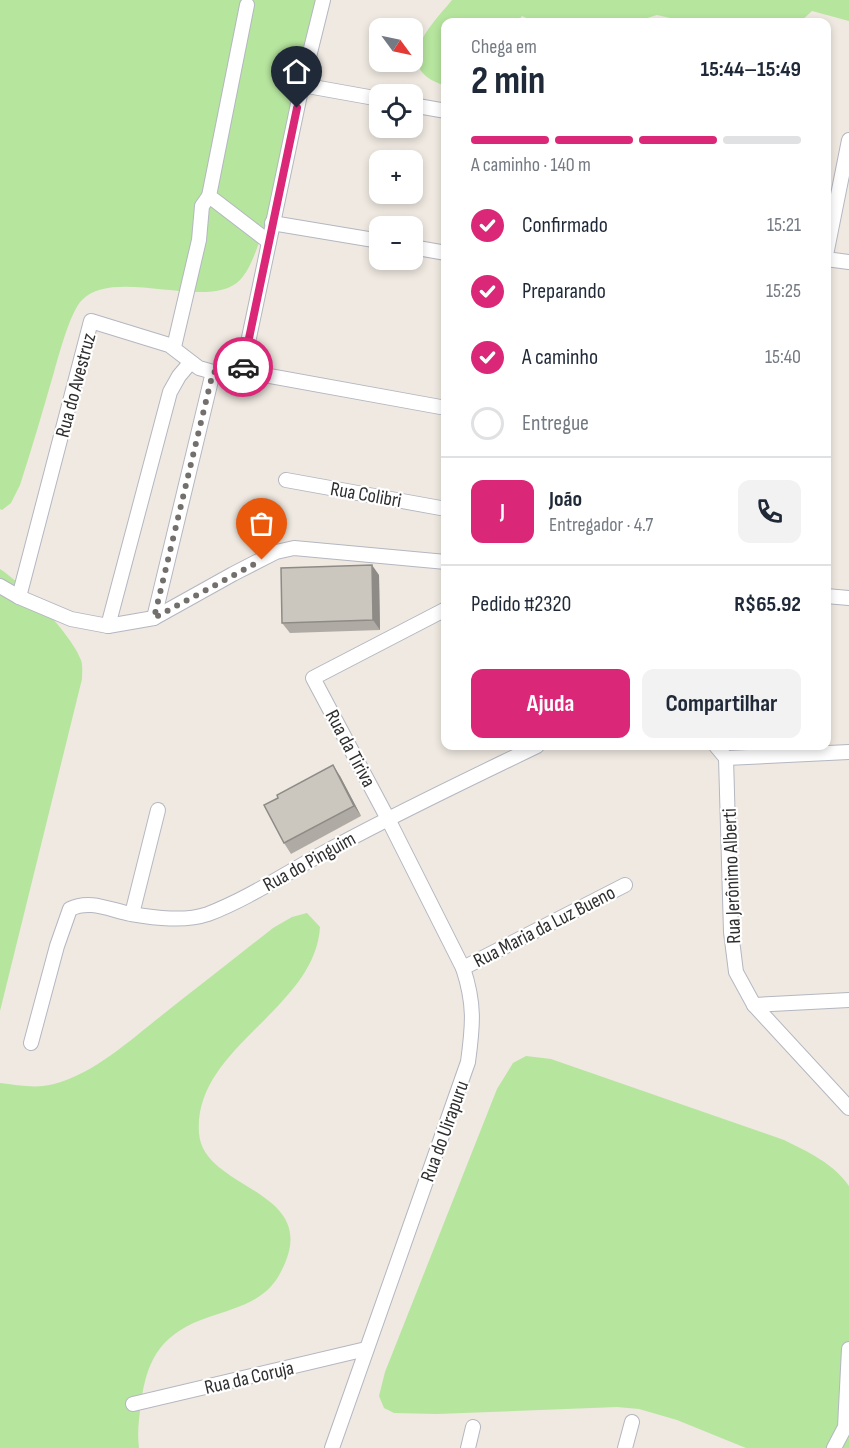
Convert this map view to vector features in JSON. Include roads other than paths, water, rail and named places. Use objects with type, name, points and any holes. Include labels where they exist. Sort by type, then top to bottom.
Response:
[{"type":"street","points":[[243,371],[302,85],[323,0]]},
{"type":"street","points":[[174,347],[199,240],[202,206],[208,196],[247,5]]},
{"type":"street","points":[[302,85],[369,97]]},
{"type":"street","points":[[423,107],[441,110]]},
{"type":"street","points":[[831,232],[849,140]]},
{"type":"street","points":[[208,196],[269,242]]},
{"type":"street","points":[[273,223],[369,240]]},
{"type":"street","points":[[423,249],[441,252]]},
{"type":"street","points":[[831,258],[849,262]]},
{"type":"street","name":"Rua do Avestruz","points":[[19,597],[91,321],[174,347],[190,363],[213,372],[243,371],[441,407]]},
{"type":"street","points":[[108,626],[170,392],[190,363]]},
{"type":"street","points":[[154,618],[213,372]]},
{"type":"street","name":"Rua Colibri","points":[[286,480],[441,508]]},
{"type":"street","points":[[0,586],[19,597],[71,619],[108,626],[154,618],[250,565],[276,552],[294,548],[441,562]]},
{"type":"street","points":[[831,596],[849,598]]},
{"type":"street","name":"Rua da Tiriva","points":[[388,819],[314,678],[441,612]]},
{"type":"street","name":"Rua do Pinguim","points":[[31,1043],[57,946],[70,909],[80,904],[91,904],[132,914],[186,919],[207,914],[236,901],[388,819],[529,750]]},
{"type":"street","points":[[720,750],[726,758],[849,752]]},
{"type":"street","name":"Rua Jerônimo Alberti","points":[[726,758],[730,932],[736,972],[754,1005],[849,1108]]},
{"type":"street","points":[[132,914],[158,810]]},
{"type":"street","name":"Rua do Uirapuru","points":[[332,1448],[468,1062],[473,1020],[471,992],[463,968],[388,819]]},
{"type":"street","name":"Rua Maria da Luz Bueno","points":[[463,968],[626,885]]},
{"type":"street","points":[[754,1005],[849,1000]]},
{"type":"street","name":"Rua da Coruja","points":[[133,1404],[366,1349]]},
{"type":"street","points":[[834,1448],[847,1427],[849,1349]]},
{"type":"street","points":[[625,1448],[632,1422]]},
{"type":"street","points":[[468,1448],[473,1426]]}]
